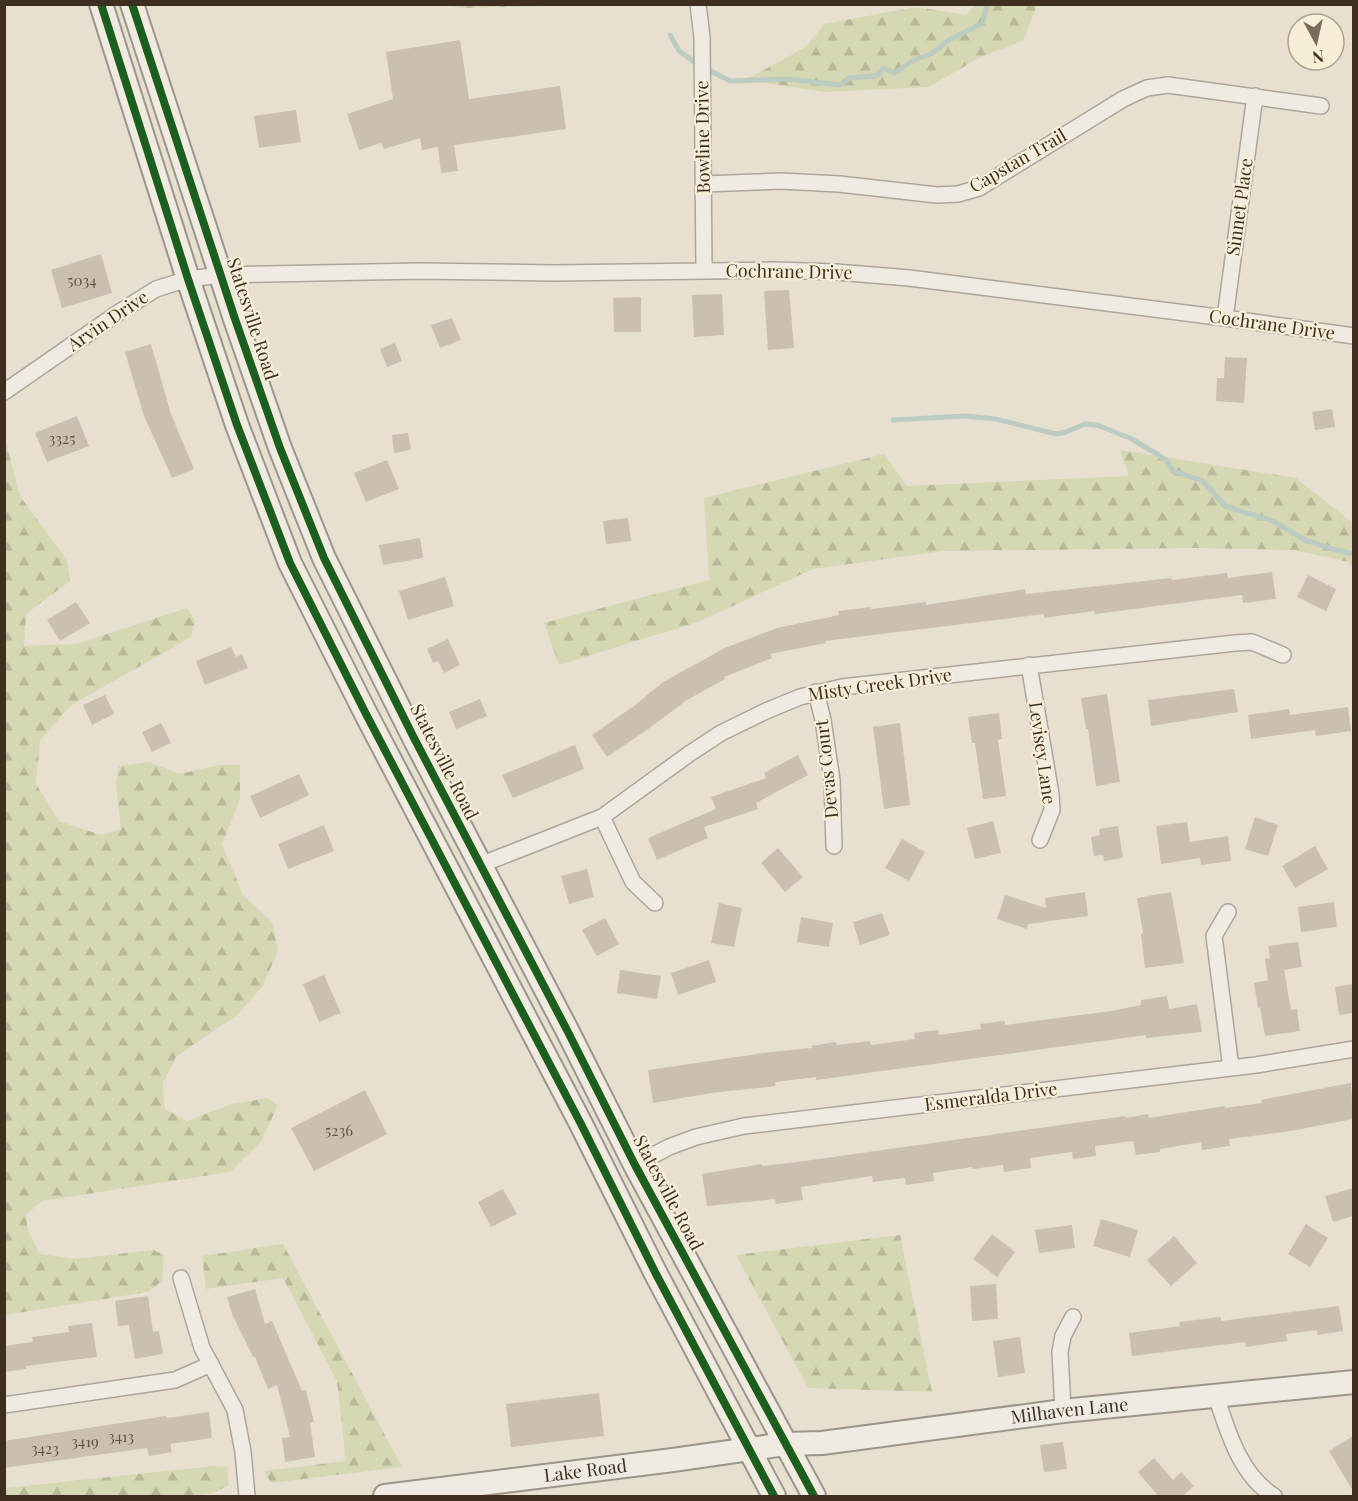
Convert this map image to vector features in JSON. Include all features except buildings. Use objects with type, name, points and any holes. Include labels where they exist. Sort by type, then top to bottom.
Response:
[{"type":"main road","points":[[101,4],[237,425],[290,563],[366,714],[581,1124],[656,1274],[774,1497]]},
{"type":"main road","name":"Statesville Road","points":[[132,4],[280,448],[324,558],[635,1165],[814,1497]]},
{"type":"main road","name":"Milhaven Lane","points":[[785,1444],[822,1443],[1064,1411],[1353,1382]]},
{"type":"main road","name":"Lake Road","points":[[385,1497],[424,1494],[785,1444]]},
{"type":"street","name":"Bowline Drive","points":[[698,4],[702,37],[704,271]]},
{"type":"street","name":"Capstan Trail","points":[[704,184],[781,181],[839,184],[937,195],[958,194],[979,188],[1123,99],[1147,88],[1168,85],[1321,106]]},
{"type":"street","name":"Sinnet Place","points":[[1225,318],[1255,96]]},
{"type":"street","name":"Cochrane Drive","points":[[221,275],[420,271],[554,273],[816,271],[909,278],[1353,336]]},
{"type":"street","name":"Arvin Drive","points":[[4,392],[156,289],[188,279],[221,275]]},
{"type":"street","name":"Misty Creek Drive","points":[[480,865],[602,817],[721,733],[766,711],[816,692],[842,687],[1235,643],[1252,642],[1283,655]]},
{"type":"street","name":"Levisey Lane","points":[[1029,666],[1051,794],[1052,810],[1040,840]]},
{"type":"street","name":"Devas Court","points":[[816,692],[823,720],[832,780],[834,846]]},
{"type":"street","points":[[602,817],[633,882],[655,903]]},
{"type":"street","points":[[1228,912],[1214,936],[1231,1068]]},
{"type":"street","name":"Esmeralda Drive","points":[[635,1165],[669,1147],[696,1137],[744,1126],[1231,1068],[1353,1049]]},
{"type":"street","points":[[181,1278],[202,1348],[235,1410],[243,1452],[246,1497]]},
{"type":"street","points":[[1064,1411],[1060,1352],[1063,1336],[1073,1317]]},
{"type":"street","points":[[4,1405],[175,1380],[211,1364]]},
{"type":"street","points":[[1216,1396],[1243,1465],[1253,1480],[1274,1497]]},
{"type":"green space","points":[[448,4],[584,5],[460,8]]},
{"type":"green space","points":[[975,5],[1037,5],[1024,40],[981,57],[928,87],[825,92],[745,80],[806,47],[824,24],[916,7],[966,15]]},
{"type":"green space","points":[[4,434],[20,496],[67,560],[70,581],[26,614],[24,646],[76,644],[187,608],[195,621],[191,637],[70,706],[40,741],[36,784],[59,821],[101,835],[121,829],[116,784],[119,766],[150,762],[179,774],[219,765],[240,765],[240,799],[222,844],[243,895],[272,922],[278,950],[263,986],[237,1015],[176,1057],[163,1083],[165,1109],[187,1121],[232,1104],[268,1098],[278,1105],[261,1142],[230,1172],[42,1201],[26,1215],[28,1231],[40,1254],[76,1259],[153,1250],[164,1255],[162,1281],[148,1292],[5,1315]]},
{"type":"green space","points":[[1120,450],[1296,478],[1353,523],[1353,567],[1349,562],[1295,550],[1195,548],[943,551],[813,569],[698,622],[559,665],[544,623],[709,580],[704,498],[884,454],[907,486],[1129,476]]},
{"type":"green space","points":[[900,1235],[932,1392],[808,1388],[736,1255]]},
{"type":"green space","points":[[283,1244],[402,1467],[271,1483],[264,1471],[346,1461],[337,1381],[283,1278],[206,1289],[202,1256]]},
{"type":"green space","points":[[214,1466],[227,1467],[229,1485],[214,1493],[189,1496],[5,1496],[5,1488]]},
{"type":"waterway","points":[[670,35],[679,51],[697,64],[730,81],[788,79],[840,85],[849,78],[876,76],[884,68],[893,73],[912,61],[931,54],[949,40],[983,23],[986,7],[989,4]]},
{"type":"waterway","points":[[893,420],[965,416],[996,419],[1056,434],[1085,424],[1097,425],[1130,438],[1157,454],[1167,461],[1173,471],[1203,481],[1225,506],[1273,521],[1305,540],[1354,554]]},
{"type":"cycle path","points":[[101,4],[237,425],[290,563],[366,714],[581,1124],[656,1274],[774,1496]]},
{"type":"cycle path","points":[[132,4],[235,319],[280,448],[324,558],[414,738],[635,1165],[814,1496]]}]
